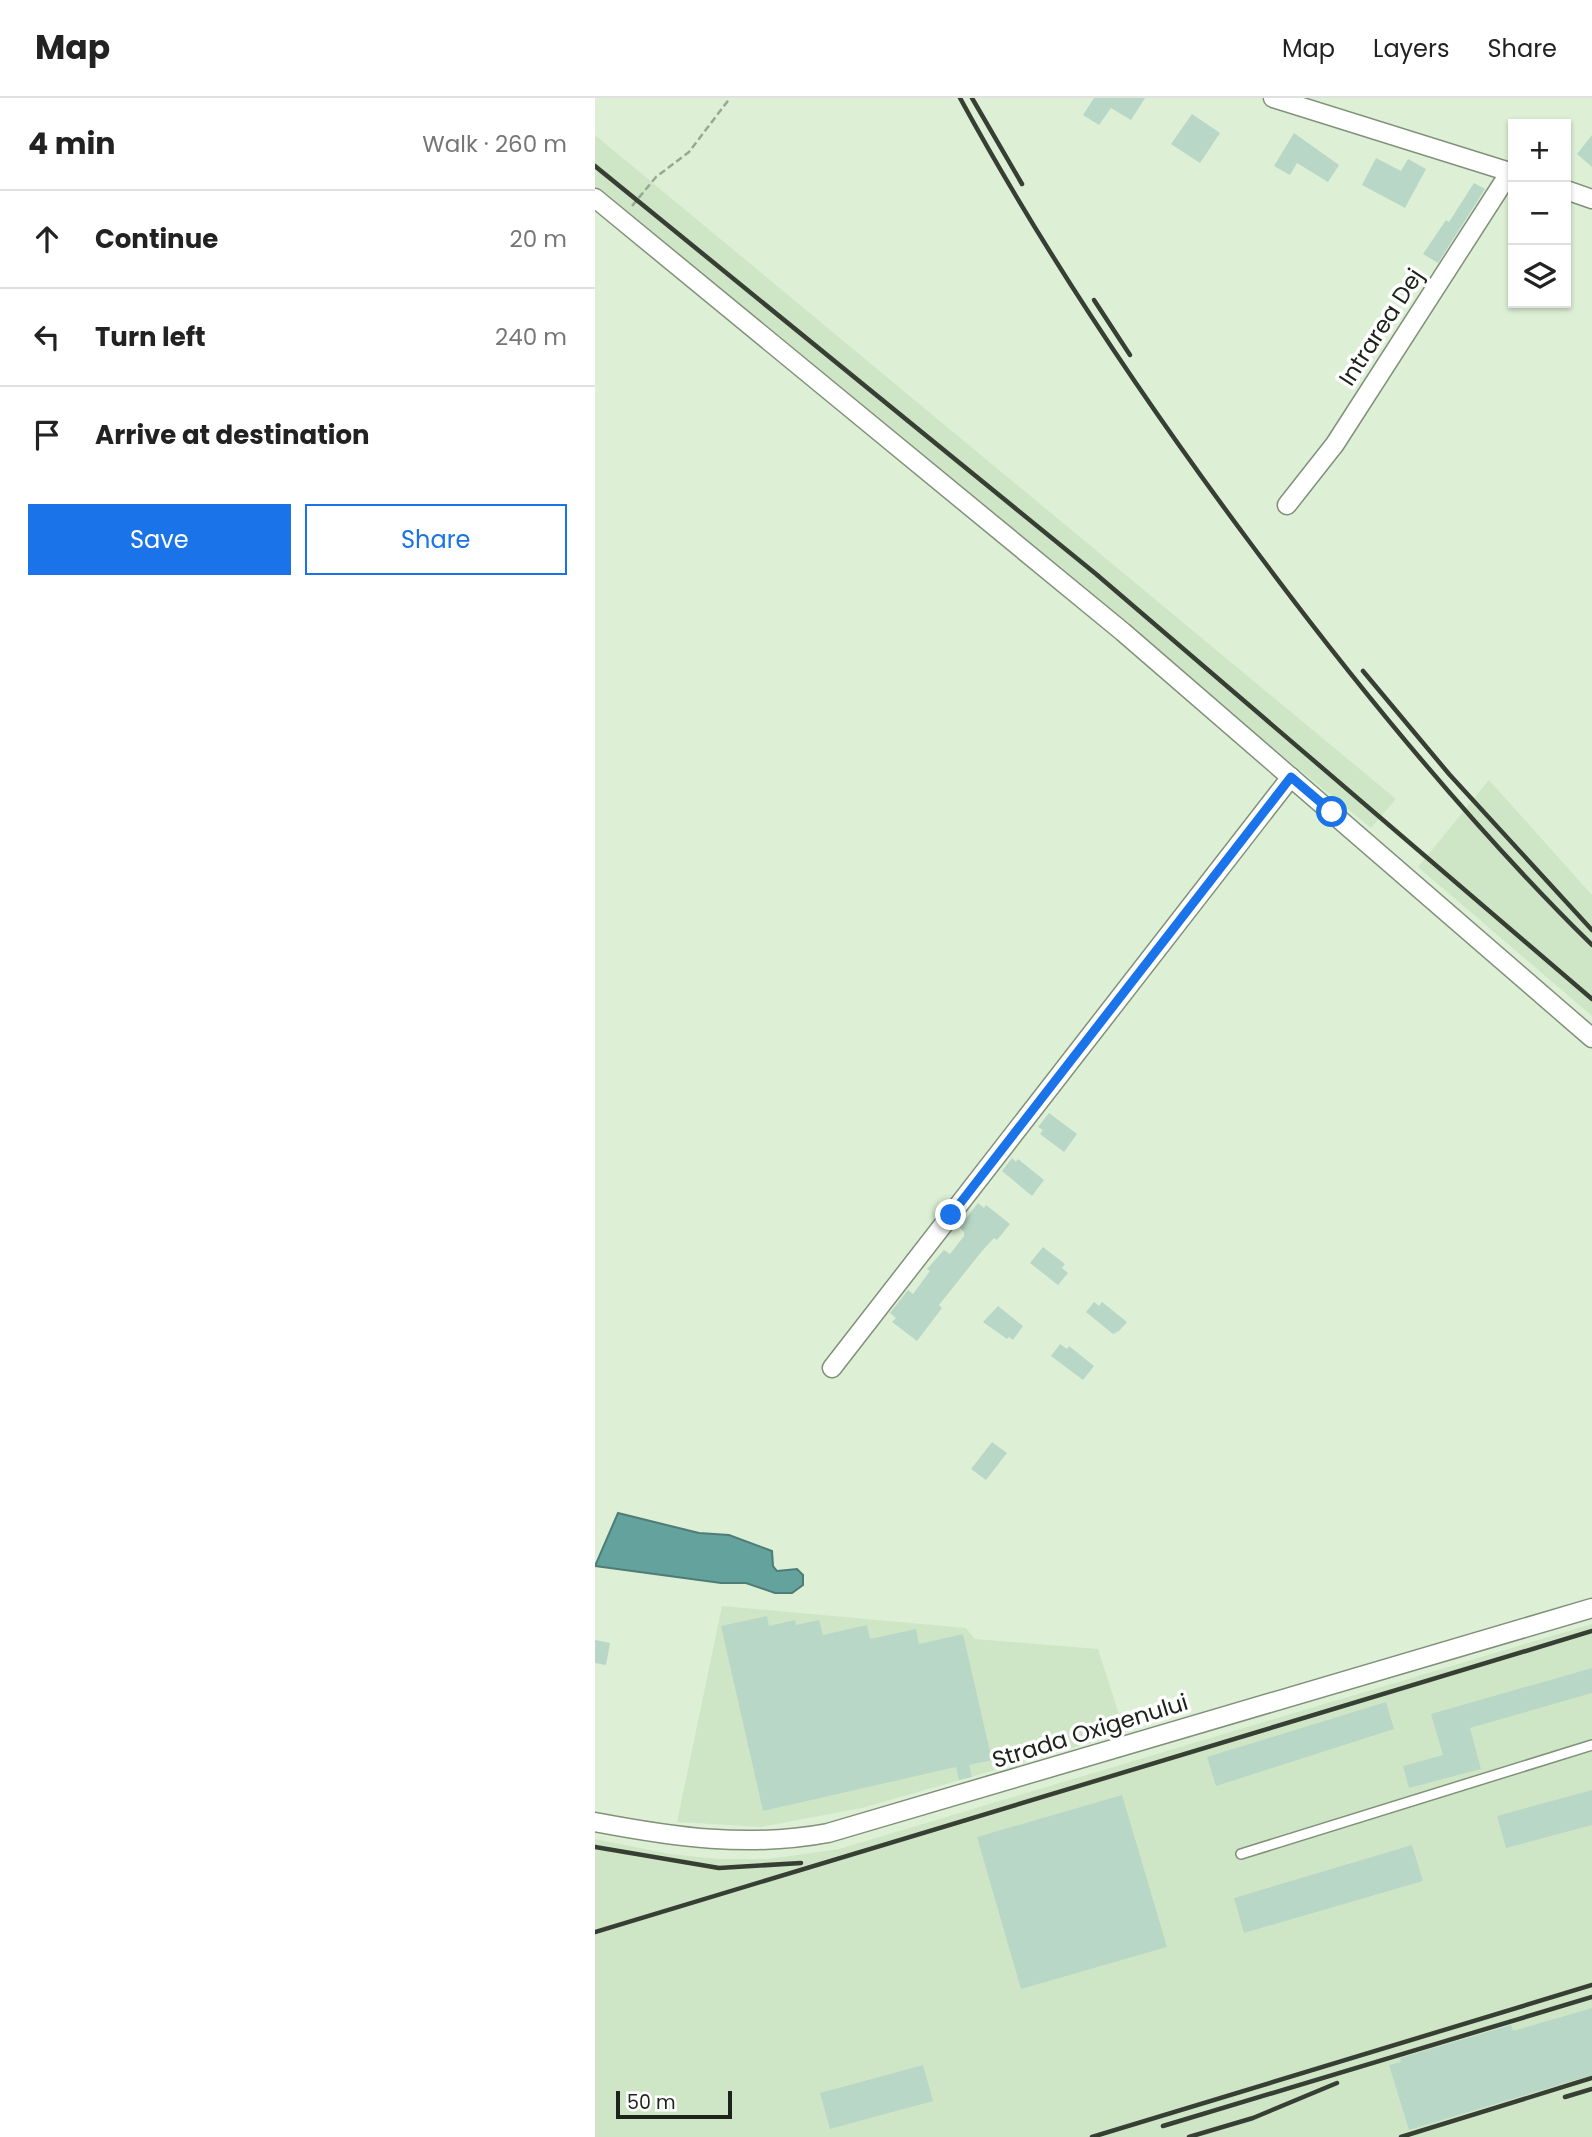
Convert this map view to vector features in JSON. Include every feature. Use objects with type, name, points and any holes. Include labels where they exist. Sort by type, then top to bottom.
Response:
[{"type":"street","points":[[1273,98],[1508,171]]},
{"type":"street","name":"Intrarea Dej","points":[[1287,505],[1335,444],[1508,178]]},
{"type":"street","points":[[1571,193],[1592,199]]},
{"type":"street","points":[[595,198],[1123,632],[1592,1038]]},
{"type":"street","points":[[832,1368],[1291,777]]},
{"type":"street","name":"Strada Oxigenului","points":[[595,1822],[714,1841],[775,1841],[828,1833],[1592,1608]]},
{"type":"lane","points":[[1241,1854],[1592,1745]]},
{"type":"path","points":[[622,221],[642,191],[682,159],[730,98]]},
{"type":"shaded area","points":[[595,135],[1396,799],[1371,828],[595,196]]},
{"type":"shaded area","points":[[1489,780],[1592,895],[1592,1016],[1418,867]]},
{"type":"shaded area","points":[[722,1606],[966,1628],[975,1639],[1098,1649],[1125,1733],[862,1808],[761,1827],[677,1822]]},
{"type":"shaded area","points":[[1592,1624],[1592,2137],[595,2137],[595,1839],[670,1854],[719,1859],[768,1859],[839,1849]]},
{"type":"water","points":[[618,1513],[699,1533],[729,1535],[772,1551],[773,1566],[777,1571],[797,1569],[803,1575],[803,1585],[792,1593],[775,1593],[746,1583],[721,1583],[595,1566]]},
{"type":"building","points":[[1094,98],[1145,98],[1131,120],[1111,108],[1099,125],[1083,115]]},
{"type":"building","points":[[1192,114],[1220,133],[1200,163],[1171,144]]},
{"type":"building","points":[[1294,133],[1339,165],[1328,182],[1297,163],[1290,175],[1274,166]]},
{"type":"building","points":[[1592,135],[1592,167],[1577,154]]},
{"type":"building","points":[[1376,158],[1401,171],[1408,159],[1426,169],[1405,208],[1362,185]]},
{"type":"building","points":[[1474,183],[1485,189],[1438,263],[1423,254],[1446,220],[1449,222]]},
{"type":"building","points":[[1049,1113],[1077,1134],[1064,1152],[1040,1134],[1043,1130],[1038,1127]]},
{"type":"building","points":[[1012,1158],[1016,1162],[1018,1159],[1044,1180],[1032,1196],[1002,1171]]},
{"type":"building","points":[[978,1203],[984,1208],[986,1205],[1010,1224],[997,1240],[994,1238],[982,1251],[939,1305],[942,1308],[917,1341],[892,1322],[896,1318],[890,1313],[908,1290],[913,1294],[930,1271],[927,1269],[944,1250],[950,1254],[964,1236],[959,1227]]},
{"type":"building","points":[[1043,1247],[1065,1264],[1062,1268],[1068,1273],[1058,1285],[1030,1263]]},
{"type":"building","points":[[1094,1302],[1099,1306],[1102,1302],[1127,1322],[1113,1334],[1086,1312]]},
{"type":"building","points":[[998,1306],[1023,1326],[1013,1340],[1009,1337],[1007,1339],[983,1322]]},
{"type":"building","points":[[1060,1344],[1067,1349],[1069,1346],[1094,1366],[1083,1380],[1051,1356]]},
{"type":"building","points":[[992,1442],[1007,1453],[986,1480],[971,1469]]},
{"type":"building","points":[[767,1616],[769,1626],[795,1620],[796,1625],[819,1620],[823,1635],[867,1625],[870,1639],[916,1629],[919,1644],[963,1634],[992,1760],[969,1765],[972,1777],[959,1780],[956,1767],[763,1811],[721,1626]]},
{"type":"building","points":[[595,1640],[610,1643],[606,1665],[595,1663]]},
{"type":"building","points":[[1592,1668],[1592,1693],[1470,1728],[1481,1769],[1409,1788],[1403,1766],[1443,1755],[1431,1714]]},
{"type":"building","points":[[1386,1702],[1394,1729],[1216,1786],[1207,1757]]},
{"type":"building","points":[[1592,1790],[1592,1825],[1506,1848],[1497,1816]]},
{"type":"building","points":[[1122,1795],[1167,1947],[1021,1989],[977,1837]]},
{"type":"building","points":[[1412,1845],[1423,1881],[1244,1933],[1234,1898]]},
{"type":"building","points":[[1592,2008],[1592,2075],[1409,2130],[1389,2065],[1401,2062],[1400,2058],[1511,2025],[1513,2031]]},
{"type":"building","points":[[923,2065],[933,2101],[830,2129],[820,2093]]},
{"type":"railway","points":[[960,98],[1061,270],[1135,382],[1251,544],[1414,751],[1501,850],[1592,945]]},
{"type":"railway","points":[[972,98],[1022,184]]},
{"type":"railway","points":[[595,166],[1096,574],[1592,999]]},
{"type":"railway","points":[[1094,300],[1130,355]]},
{"type":"railway","points":[[1363,671],[1449,774],[1592,930]]},
{"type":"railway","points":[[595,1932],[1592,1631]]},
{"type":"railway","points":[[595,1847],[719,1868],[801,1863]]},
{"type":"railway","points":[[1092,2137],[1592,1985]]},
{"type":"railway","points":[[1163,2126],[1592,1997]]},
{"type":"railway","points":[[1401,2137],[1592,2078]]},
{"type":"railway","points":[[1189,2137],[1253,2118],[1337,2083]]},
{"type":"railway","points":[[1565,2097],[1592,2089]]},
{"type":"route","points":[[951,1215],[1291,777],[1332,812]]}]
